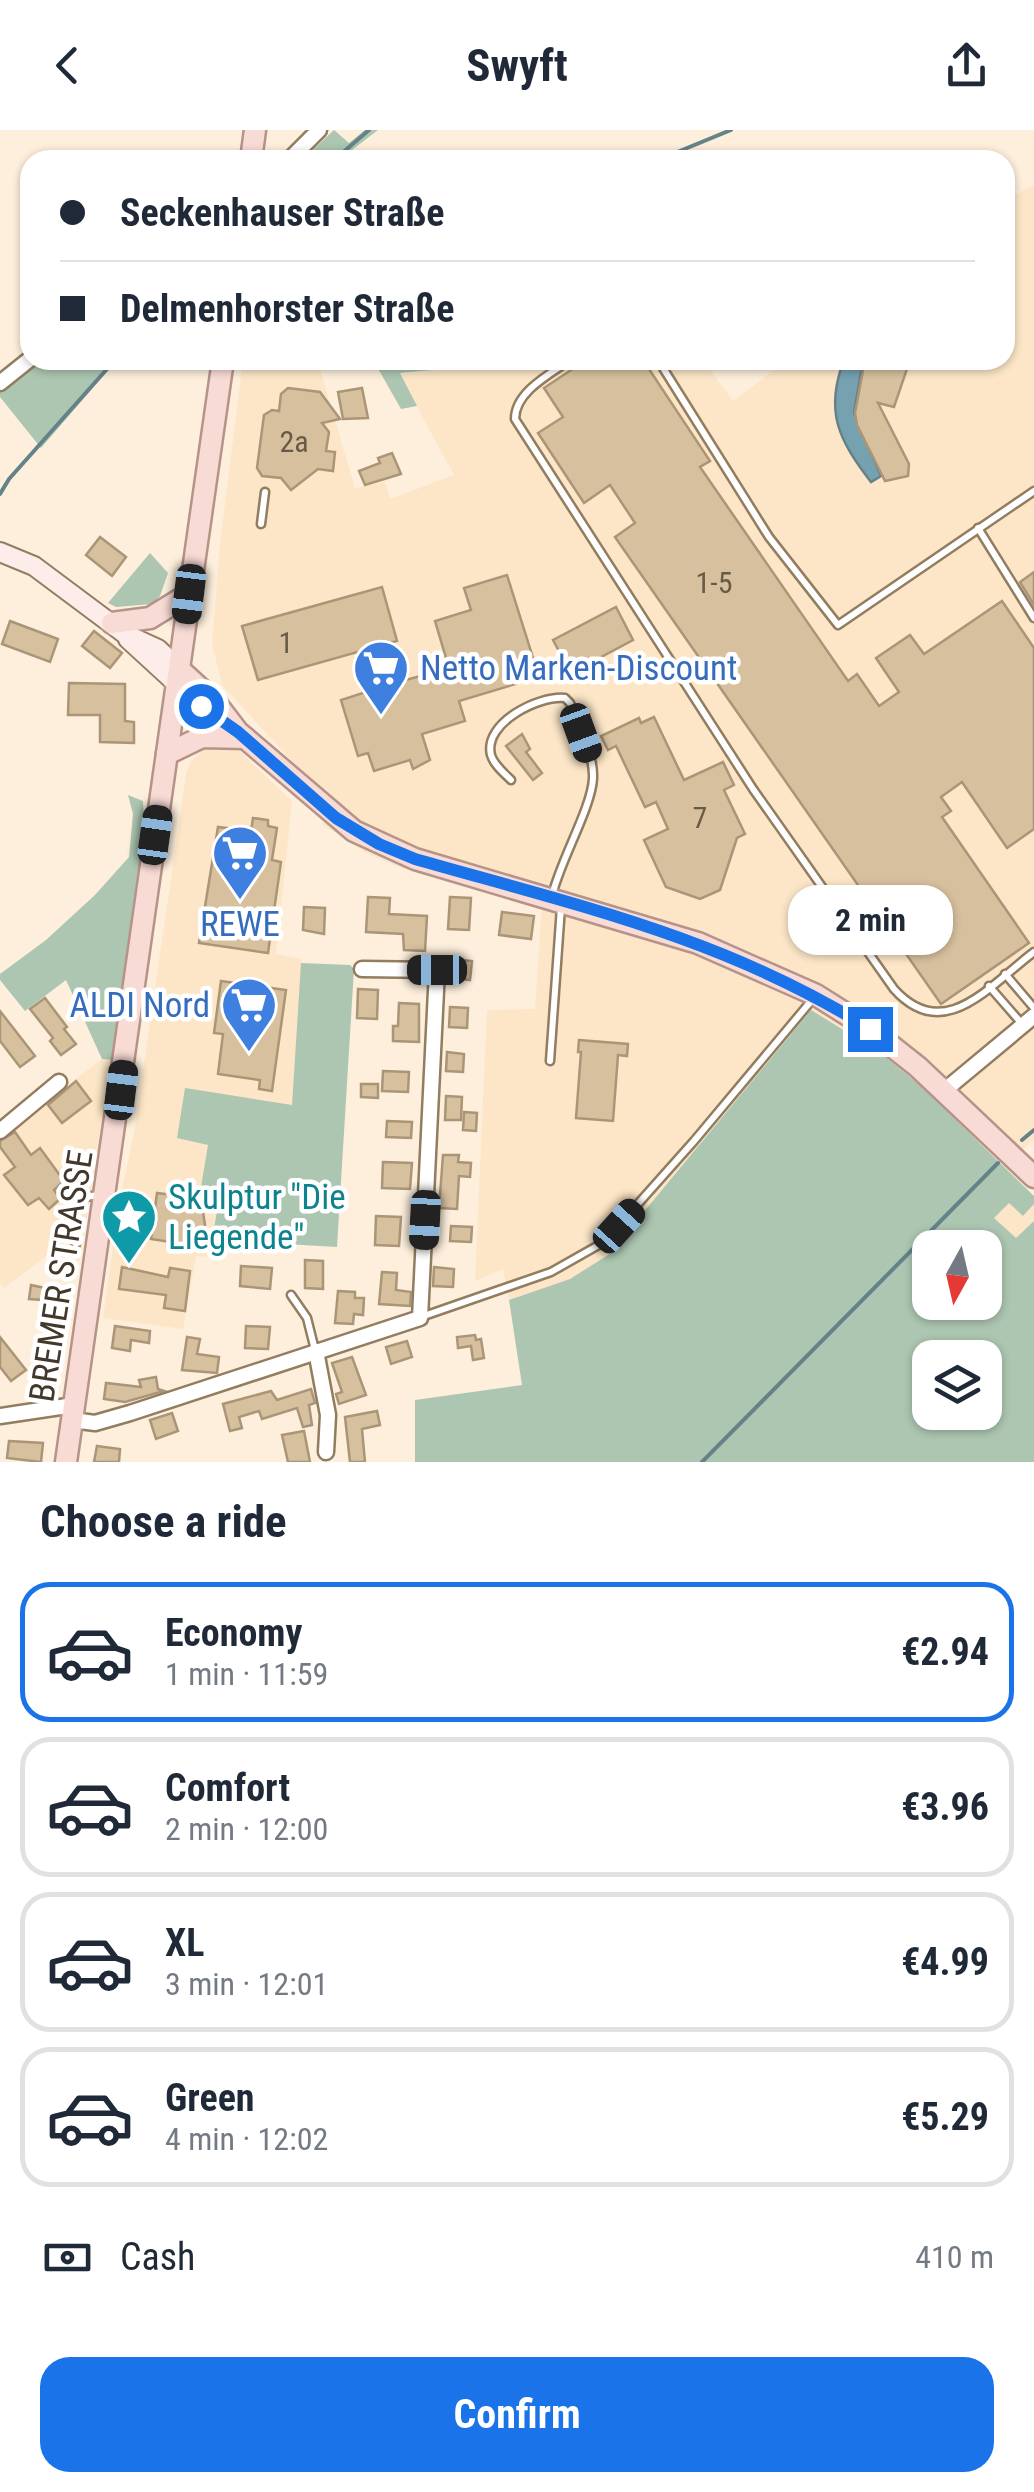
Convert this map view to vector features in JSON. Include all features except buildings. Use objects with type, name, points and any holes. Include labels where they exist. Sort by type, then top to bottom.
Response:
[{"type":"main road","name":"BREMER STRASSE","points":[[66,1462],[222,370]]},
{"type":"main road","points":[[0,552],[34,566],[119,628],[139,652],[178,677],[226,726],[242,735],[336,818],[379,844],[415,859],[698,942],[816,995],[870,1029],[945,1090],[1034,1177]]},
{"type":"main road","points":[[119,628],[150,618],[189,594]]},
{"type":"main road","points":[[166,754],[202,737],[242,735]]},
{"type":"street","points":[[299,150],[319,130]]},
{"type":"street","points":[[0,383],[20,367]]},
{"type":"street","points":[[0,1416],[73,1412],[95,1423],[420,1318],[437,970],[362,970]]},
{"type":"street","points":[[945,1090],[1028,1021]]},
{"type":"street","points":[[0,1131],[59,1082]]},
{"type":"street","points":[[316,1352],[328,1415],[326,1452]]},
{"type":"lane","points":[[556,370],[533,386],[517,406],[515,419],[753,790],[903,999],[924,1012],[955,1011],[1034,952]]},
{"type":"lane","points":[[664,370],[768,536],[838,625],[1034,492]]},
{"type":"lane","points":[[261,524],[265,492]]},
{"type":"lane","points":[[978,528],[1034,618]]},
{"type":"lane","points":[[512,780],[493,760],[490,751],[495,732],[508,719],[534,705],[565,698],[592,763],[593,781],[557,899],[550,1061]]},
{"type":"lane","points":[[1005,974],[1034,1008]]},
{"type":"lane","points":[[989,986],[1028,1021]]},
{"type":"lane","points":[[420,1318],[551,1272],[604,1242],[816,995]]},
{"type":"lane","points":[[76,1244],[69,1227],[71,1212],[85,1197],[105,1195]]},
{"type":"lane","points":[[291,1295],[306,1318],[316,1352]]},
{"type":"shaded area","points":[[1034,185],[1034,1139],[1005,1167],[920,1085],[879,1052],[811,1011],[608,1255],[570,1279],[509,1300],[503,1269],[475,1281],[487,1010],[535,1009],[542,906],[401,868],[364,852],[322,824],[342,807],[290,759],[222,685],[212,644],[242,370],[320,370],[355,488],[385,482],[390,499],[454,475],[399,374],[440,370],[710,370],[733,401],[774,370],[1015,370],[1015,195]]},
{"type":"shaded area","points":[[208,746],[235,747],[292,801],[276,954],[302,959],[292,1105],[208,1145],[218,1205],[209,1257],[196,1256],[183,1329],[103,1318],[186,775],[190,762]]},
{"type":"shaded area","points":[[102,1059],[114,1060],[79,1262],[64,1243],[4,1288],[0,1283],[0,1137]]},
{"type":"shaded area","points":[[1009,1202],[1023,1216],[1034,1204],[1034,1221],[1016,1239],[994,1218]]},
{"type":"green space","points":[[334,130],[349,143],[365,130],[378,130],[352,150],[313,150]]},
{"type":"green space","points":[[27,370],[108,370],[41,448],[0,392]]},
{"type":"green space","points":[[379,370],[434,370],[400,373],[417,406],[401,409]]},
{"type":"green space","points":[[150,553],[168,573],[160,596],[152,604],[116,607],[108,603]]},
{"type":"green space","points":[[128,795],[143,801],[145,836],[114,1060],[102,1059],[66,980],[25,1011],[0,980],[0,974],[46,940],[129,857],[133,814]]},
{"type":"green space","points":[[301,963],[350,965],[354,969],[337,1247],[212,1240],[218,1205],[200,1193],[208,1145],[177,1138],[185,1088],[292,1105]]},
{"type":"green space","points":[[811,1010],[879,1052],[920,1085],[1034,1196],[1034,1204],[1023,1216],[1009,1203],[994,1218],[1016,1238],[1034,1221],[1034,1462],[415,1462],[415,1400],[522,1385],[509,1300],[570,1279],[608,1255]]},
{"type":"water","points":[[841,370],[861,370],[854,413],[881,476],[871,482],[850,453],[838,425]]},
{"type":"waterway","points":[[346,150],[369,130]]},
{"type":"waterway","points":[[682,150],[731,130]]},
{"type":"waterway","points":[[0,494],[106,370]]},
{"type":"waterway","points":[[1022,1140],[1034,1130]]},
{"type":"waterway","points":[[702,1462],[998,1163]]},
{"type":"place","name":"Netto Marken-Discount","points":[[381,717]]},
{"type":"place","name":"REWE","points":[[240,902]]},
{"type":"place","name":"ALDI Nord","points":[[249,1054]]},
{"type":"place","name":"Skulptur \"Die Liegende\"","points":[[129,1266]]},
{"type":"route","points":[[201,706],[238,732],[336,818],[379,844],[415,859],[698,942],[816,995],[870,1029]]}]
